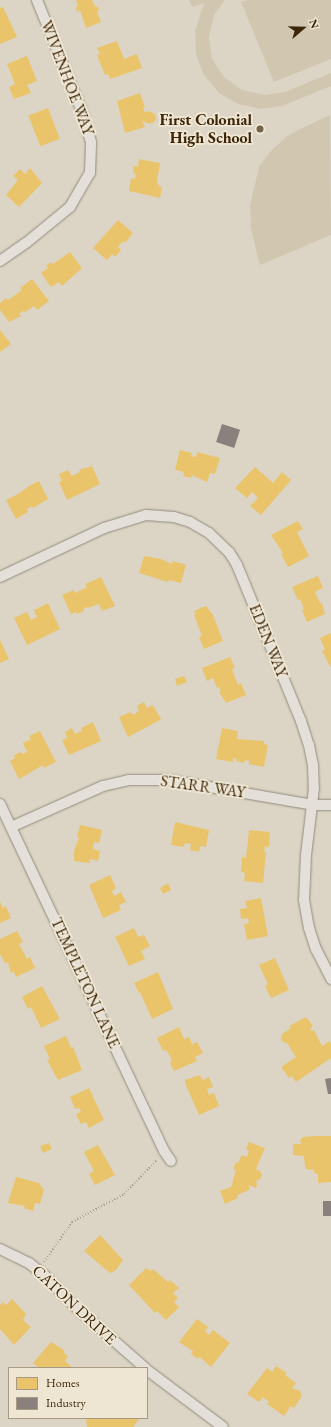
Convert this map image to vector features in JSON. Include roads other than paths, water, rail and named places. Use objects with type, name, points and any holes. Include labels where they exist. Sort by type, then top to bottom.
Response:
[{"type":"street","name":"WIVENHOE WAY","points":[[0,261],[26,243],[70,207],[90,173],[91,142],[80,109],[37,0]]},
{"type":"street","name":"EDEN WAY","points":[[0,577],[104,528],[146,515],[174,517],[190,522],[209,533],[229,552],[237,565],[301,721],[313,765],[313,805],[306,855],[304,900],[308,928],[316,949],[331,979]]},
{"type":"street","name":"STARR WAY","points":[[11,827],[103,786],[129,780],[169,780],[313,805],[331,805]]},
{"type":"street","name":"TEMPLETON LANE","points":[[0,804],[164,1151],[171,1161]]},
{"type":"street","name":"CATON DRIVE","points":[[0,1249],[14,1255],[38,1271],[144,1367]]},
{"type":"street","name":"CATON DRIVE","points":[[148,1371],[223,1427]]},
{"type":"place","name":"First Colonial High School","points":[[260,129]]}]
